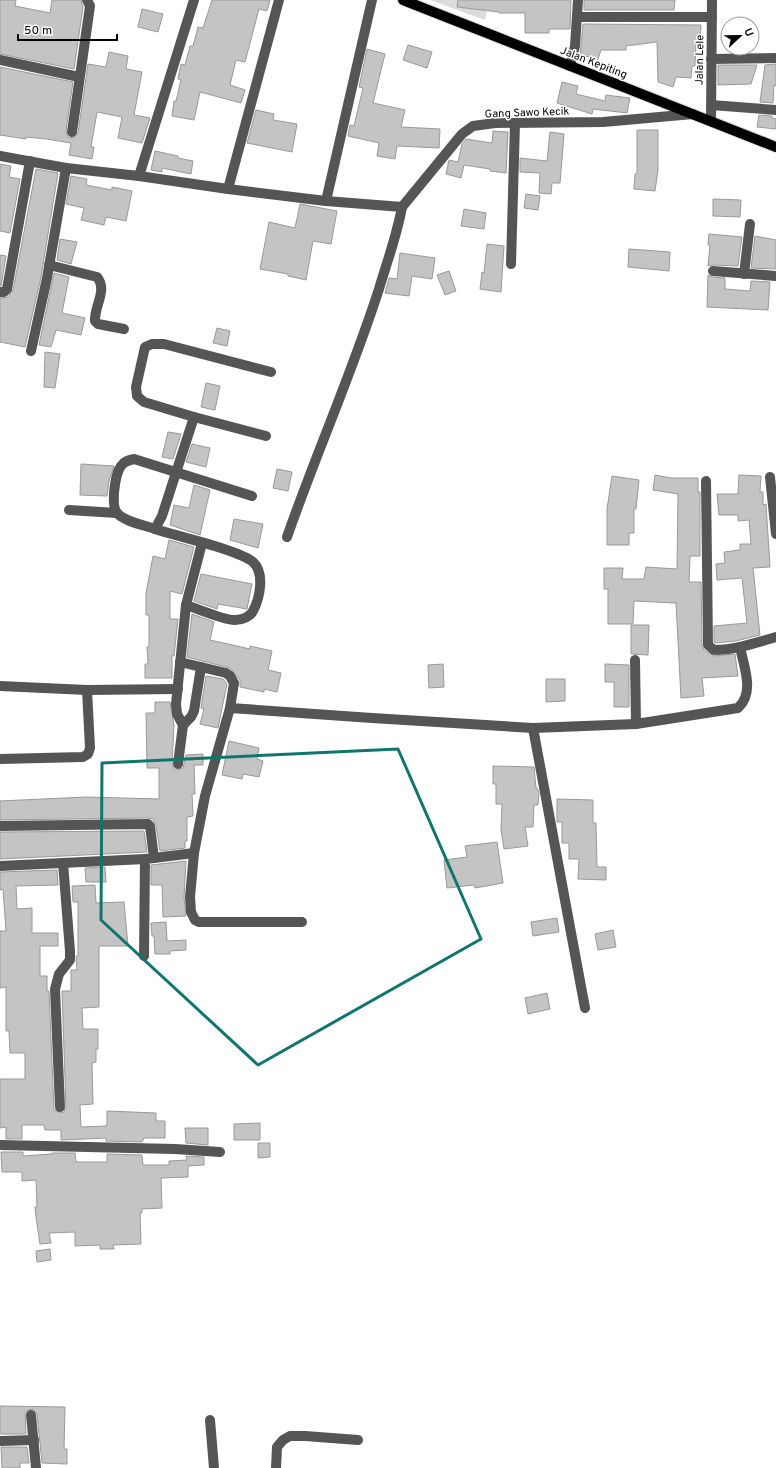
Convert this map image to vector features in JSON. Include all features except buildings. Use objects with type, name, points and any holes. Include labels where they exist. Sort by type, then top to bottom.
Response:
[{"type":"main road","name":"Jalan Kepiting","points":[[402,0],[776,147]]},
{"type":"street","points":[[72,132],[90,6],[87,0]]},
{"type":"street","points":[[138,176],[194,0]]},
{"type":"street","points":[[228,188],[279,0]]},
{"type":"street","points":[[326,201],[372,0]]},
{"type":"street","points":[[570,66],[575,46],[578,0]]},
{"type":"street","name":"Jalan Lele","points":[[711,121],[712,0]]},
{"type":"street","points":[[578,17],[712,18]]},
{"type":"street","points":[[711,59],[776,58]]},
{"type":"street","points":[[0,60],[79,77]]},
{"type":"street","points":[[711,105],[776,110]]},
{"type":"street","name":"Gang Sawo Kecik","points":[[402,207],[467,129],[473,126],[515,123],[603,122],[693,114]]},
{"type":"street","points":[[510,264],[515,123]]},
{"type":"street","points":[[0,156],[66,168],[326,201],[402,207],[368,324],[338,407],[308,477],[287,537]]},
{"type":"street","points":[[0,292],[4,292],[7,289],[30,161]]},
{"type":"street","points":[[31,351],[49,265],[66,168]]},
{"type":"street","points":[[744,274],[750,224]]},
{"type":"street","points":[[49,265],[98,277],[101,281],[102,289],[95,321],[98,324],[124,329]]},
{"type":"street","points":[[713,271],[776,276]]},
{"type":"street","points":[[266,436],[144,402],[137,396],[136,387],[145,347],[152,344],[164,344],[271,372]]},
{"type":"street","points":[[155,529],[162,516],[177,473],[194,417]]},
{"type":"street","points":[[186,605],[233,621],[244,619],[253,612],[261,583],[260,572],[253,562],[234,554],[123,518],[117,513],[113,506],[118,473],[122,465],[127,461],[134,459],[252,496]]},
{"type":"street","points":[[770,477],[776,534]]},
{"type":"street","points":[[706,481],[708,645],[714,650],[740,647],[776,637]]},
{"type":"street","points":[[69,510],[117,513]]},
{"type":"street","points":[[178,764],[183,725],[176,709],[186,605],[202,543]]},
{"type":"street","points":[[230,708],[533,728],[636,724],[738,708],[745,700],[748,690],[740,647]]},
{"type":"street","points":[[635,660],[636,724]]},
{"type":"street","points":[[180,662],[226,673],[233,679],[234,683],[230,708],[205,796],[194,853],[190,897],[191,912],[195,920],[199,922],[302,922]]},
{"type":"street","points":[[183,725],[191,718],[194,711],[201,667]]},
{"type":"street","points":[[0,686],[87,690],[178,689]]},
{"type":"street","points":[[0,759],[83,757],[88,754],[90,748],[87,690]]},
{"type":"street","points":[[533,728],[585,1008]]},
{"type":"street","points":[[0,826],[148,824],[151,828],[144,956]]},
{"type":"street","points":[[0,866],[150,859],[194,853]]},
{"type":"street","points":[[60,1107],[55,989],[59,974],[70,960],[63,863]]},
{"type":"street","points":[[0,1145],[175,1149],[220,1152]]},
{"type":"street","points":[[31,1414],[36,1468]]},
{"type":"street","points":[[210,1420],[214,1468]]},
{"type":"street","points":[[276,1468],[277,1448],[283,1440],[290,1436],[358,1440]]},
{"type":"street","points":[[0,1441],[34,1440]]},
{"type":"highlighted area","points":[[398,749],[481,939],[258,1065],[101,920],[102,763]]},
{"type":"shaded area","points":[[430,0],[489,0],[485,20]]}]
